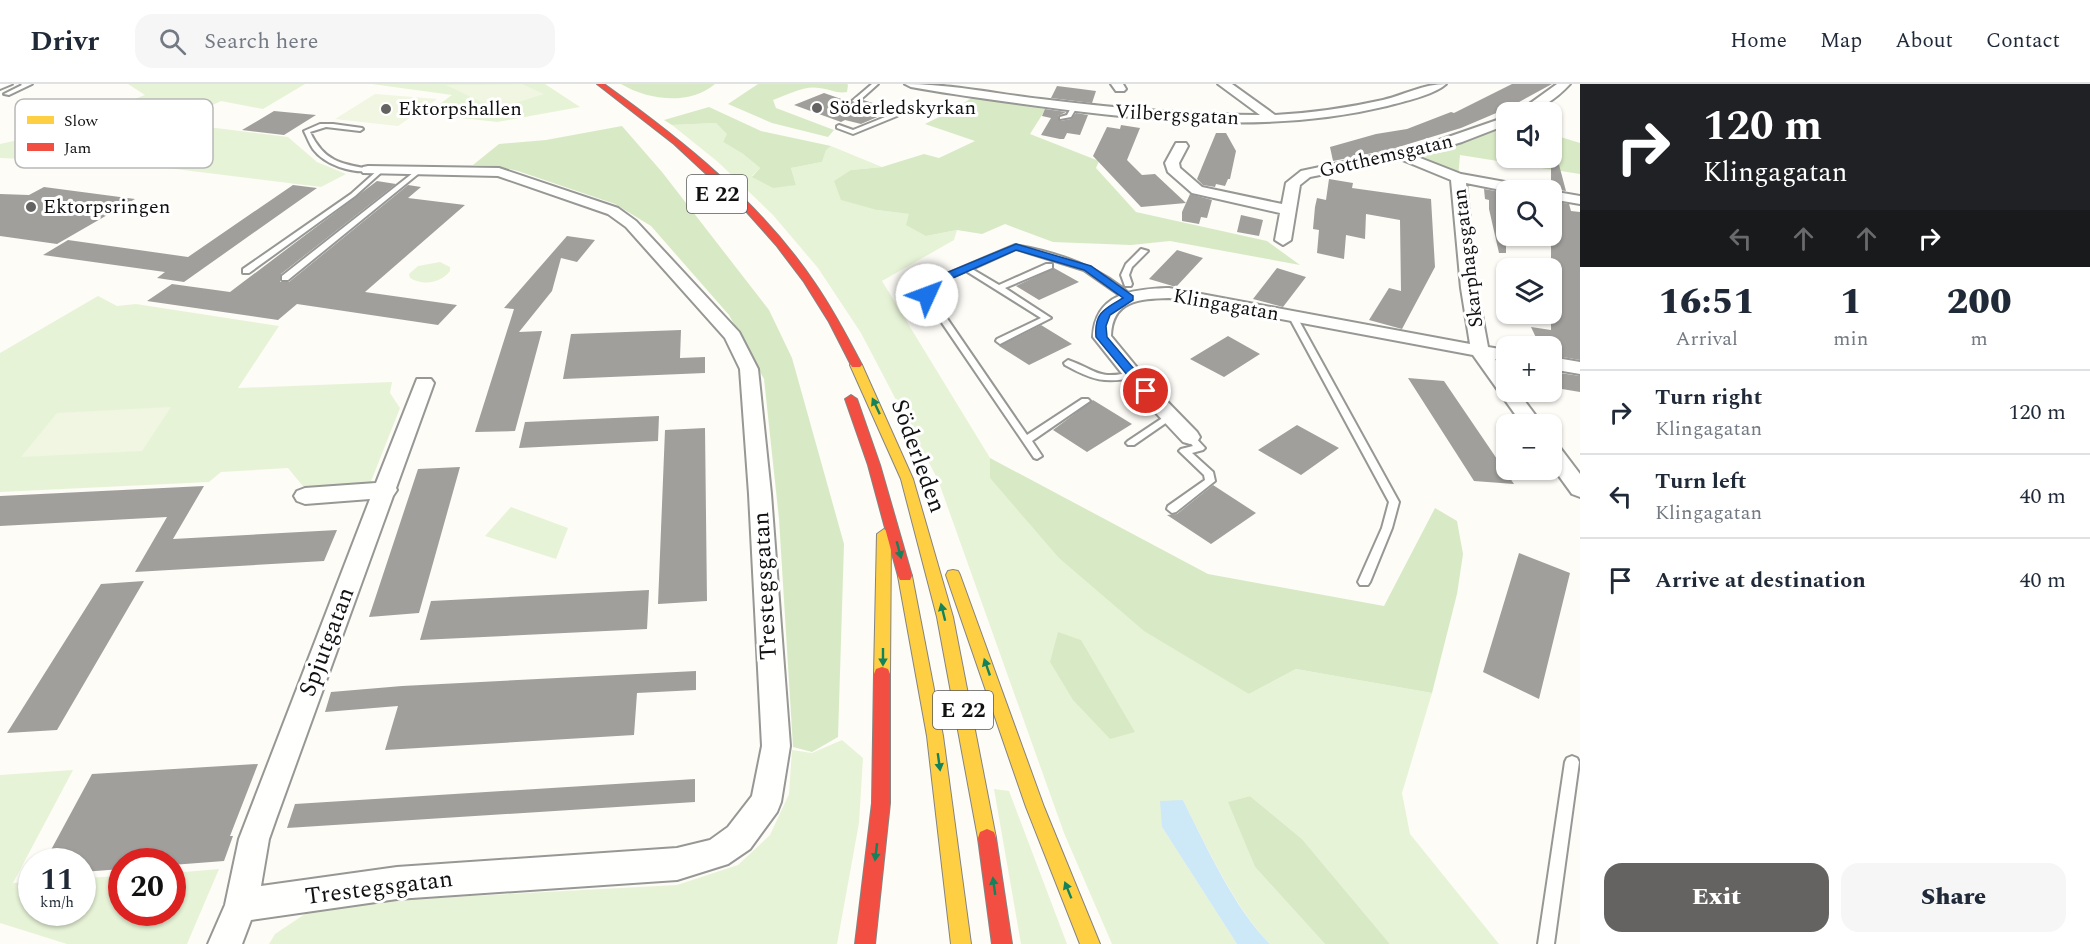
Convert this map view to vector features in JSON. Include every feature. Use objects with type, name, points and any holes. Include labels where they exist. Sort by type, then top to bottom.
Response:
[{"type":"highway","name":"E 22","points":[[585,84],[622,109],[663,142],[732,209],[762,244]]},
{"type":"highway","name":"Söderleden","points":[[600,84],[635,107],[676,140],[742,200],[778,240],[844,338],[907,479],[945,617],[984,819],[1002,944]]},
{"type":"highway","name":"Söderleden","points":[[844,384],[884,494],[904,567],[924,660],[950,837],[961,944]]},
{"type":"highway","points":[[907,479],[936,534]]},
{"type":"highway","points":[[865,944],[881,803],[884,494]]},
{"type":"highway","points":[[949,565],[1035,807],[1090,944]]},
{"type":"street","name":"Vilbergsgatan","points":[[911,84],[1074,107],[1168,117],[1271,117],[1347,111],[1413,96],[1440,84]]},
{"type":"street","points":[[1224,84],[1271,117]]},
{"type":"street","points":[[1541,102],[1564,84]]},
{"type":"street","name":"Gotthemsgatan","points":[[1283,240],[1293,183],[1297,178],[1306,174],[1402,155],[1469,136],[1496,125]]},
{"type":"street","points":[[1181,146],[1172,163],[1173,169],[1197,190],[1288,210]]},
{"type":"street","name":"Skarphagsgatan","points":[[1402,155],[1458,178],[1469,288],[1480,352],[1496,375]]},
{"type":"street","name":"Trestegsgatan","points":[[241,905],[397,883],[677,864],[717,854],[739,838],[766,802],[776,746],[760,494],[748,369],[733,336],[631,225],[613,211],[499,172],[375,170]]},
{"type":"street","points":[[1458,178],[1496,185]]},
{"type":"street","points":[[1562,197],[1580,200]]},
{"type":"street","points":[[1133,292],[1105,313],[1101,326],[1102,337],[1133,375],[1190,437]]},
{"type":"street","name":"Klingagatan","points":[[1133,292],[1169,294],[1496,354]]},
{"type":"street","points":[[1562,365],[1580,368]]},
{"type":"street","name":"Spjutgatan","points":[[241,905],[254,839],[261,819],[310,684],[386,490],[424,383]]},
{"type":"street","points":[[1562,465],[1580,489]]},
{"type":"street","points":[[305,496],[386,490]]},
{"type":"street","points":[[225,944],[241,905]]},
{"type":"lane","points":[[24,84],[30,84]]},
{"type":"lane","points":[[4,88],[30,84]]},
{"type":"lane","points":[[839,127],[853,132],[895,115],[887,109],[876,109],[855,101],[875,84]]},
{"type":"lane","points":[[1062,118],[1069,116],[1074,107]]},
{"type":"lane","name":"Trestegsgatan","points":[[360,129],[326,125],[315,126],[307,131],[314,148],[327,159],[355,170],[375,170]]},
{"type":"lane","points":[[246,271],[353,195],[375,170]]},
{"type":"lane","points":[[285,278],[420,170]]},
{"type":"lane","points":[[1037,456],[927,295],[928,288],[933,283],[1016,247],[1087,268],[1133,292]]},
{"type":"lane","points":[[1133,292],[1125,275],[1129,266],[1144,250]]},
{"type":"lane","points":[[999,288],[1049,266]]},
{"type":"lane","points":[[966,268],[1047,318],[1000,341]]},
{"type":"lane","points":[[1293,316],[1394,501],[1387,528],[1364,582]]},
{"type":"lane","points":[[1068,363],[1095,378],[1110,381],[1133,375]]},
{"type":"lane","points":[[1026,440],[1085,401]]},
{"type":"lane","points":[[1131,443],[1170,416]]},
{"type":"lane","points":[[1172,508],[1210,480],[1209,474],[1184,451],[1200,448],[1190,437]]},
{"type":"lane","points":[[1546,944],[1572,762]]},
{"type":"green space","points":[[128,84],[305,84],[263,109],[221,101],[213,105],[213,99],[135,99],[145,95]]},
{"type":"green space","points":[[372,84],[545,84],[580,107],[497,122],[426,114],[452,95]]},
{"type":"green space","points":[[522,84],[544,94],[496,109],[446,85]]},
{"type":"green space","points":[[621,84],[715,84],[693,96],[668,98],[643,94]]},
{"type":"green space","points":[[758,84],[848,85],[847,92],[814,87],[773,100],[776,108],[834,130],[828,137],[772,123],[728,104]]},
{"type":"green space","name":"Ektorpshallen","points":[[375,94],[437,99],[398,126],[335,119]]},
{"type":"green space","points":[[973,97],[1047,107],[1030,134],[1099,161],[1096,168],[1136,212],[1267,241],[1300,265],[1170,241],[1131,245],[1053,242],[1005,224],[982,234],[957,230],[926,236],[906,225],[909,214],[877,210],[841,200],[834,181],[851,170],[882,167],[924,154],[939,158],[975,141],[925,124]]},
{"type":"green space","points":[[709,107],[761,131],[831,146],[826,150],[822,162],[791,168],[796,185],[773,188],[752,177],[760,168],[723,142],[727,134],[716,123],[672,125],[664,120]]},
{"type":"green space","points":[[716,123],[728,134],[723,142],[760,168],[752,176],[796,185],[791,168],[822,162],[826,149],[831,146],[882,167],[851,170],[877,210],[910,214],[926,236],[957,230],[954,240],[882,281],[990,458],[990,478],[1249,694],[1296,669],[1432,693],[1402,793],[1410,834],[1499,944],[1390,944],[1302,839],[1250,796],[1229,802],[1255,867],[1325,944],[1270,944],[1257,930],[1233,895],[1183,800],[1162,827],[1237,944],[1112,944],[1064,833],[938,480],[861,333],[818,268],[773,215],[718,162],[672,125]]},
{"type":"green space","points":[[1496,124],[1496,161],[1460,155],[1458,178],[1402,155]]},
{"type":"green space","points":[[622,126],[662,172],[769,310],[792,358],[844,544],[838,737],[812,752],[793,747],[779,519],[764,379],[729,315],[651,226],[615,204],[518,171],[495,166],[473,165],[499,144],[546,140]]},
{"type":"green space","points":[[213,128],[216,128],[288,137],[317,162],[346,174],[321,187],[167,168],[213,168]]},
{"type":"green space","points":[[1562,137],[1580,143],[1580,174],[1542,168],[1562,168]]},
{"type":"green space","points":[[15,141],[15,159],[0,158],[0,144]]},
{"type":"green space","points":[[440,262],[450,267],[450,271],[437,281],[420,282],[410,278],[409,274],[418,266]]},
{"type":"green space","points":[[98,296],[117,306],[136,304],[279,326],[238,388],[392,382],[390,393],[400,408],[368,489],[306,490],[288,468],[221,472],[209,482],[0,492],[0,353]]},
{"type":"green space","points":[[171,407],[142,451],[21,457],[57,413]]},
{"type":"green space","points":[[990,458],[1208,574],[1384,606],[1435,508],[1457,521],[1463,554],[1457,594],[1432,693],[1296,669],[1249,694],[1144,631],[1059,558],[990,478]]},
{"type":"green space","points":[[511,507],[568,528],[556,559],[485,536]]},
{"type":"green space","points":[[1058,632],[1081,640],[1135,732],[1110,739],[1073,700],[1050,662]]},
{"type":"green space","points":[[842,740],[863,758],[859,823],[837,944],[269,944],[275,934],[320,904],[677,885],[738,865],[770,835],[789,794],[792,750],[812,753]]},
{"type":"green space","points":[[73,770],[32,848],[18,848],[18,874],[13,883],[18,883],[18,926],[96,926],[96,877],[108,877],[108,926],[186,926],[186,872],[219,869],[187,944],[67,944],[0,923],[0,775]]},
{"type":"green space","points":[[994,789],[1009,791],[1067,944],[1021,944]]},
{"type":"green space","points":[[1250,796],[1302,839],[1390,944],[1325,944],[1255,867],[1228,802]]},
{"type":"water","points":[[1183,800],[1233,895],[1257,930],[1270,944],[1237,944],[1162,827],[1160,801]]},
{"type":"building","points":[[1512,84],[1552,84],[1519,102],[1496,102],[1496,113],[1461,128],[1392,149],[1333,161],[1330,147],[1376,134],[1407,129],[1451,112],[1454,113]]},
{"type":"building","points":[[1057,86],[1096,91],[1092,103],[1051,98]]},
{"type":"building","name":"Söderledskyrkan","points":[[824,93],[882,115],[861,124],[845,120],[841,122],[794,105]]},
{"type":"building","points":[[1045,109],[1066,112],[1058,116],[1060,121],[1071,119],[1076,113],[1088,115],[1080,135],[1067,133],[1064,139],[1060,139],[1041,135],[1051,118],[1042,116]]},
{"type":"building","points":[[274,111],[316,115],[284,135],[242,130]]},
{"type":"building","points":[[1121,125],[1140,128],[1127,160],[1142,175],[1155,174],[1186,203],[1141,207],[1093,156],[1107,127],[1120,129]]},
{"type":"building","points":[[1216,133],[1226,133],[1236,151],[1230,179],[1225,186],[1216,184],[1215,187],[1203,185],[1197,179]]},
{"type":"building","points":[[1551,168],[1560,168],[1566,191],[1562,190],[1562,180],[1551,180]]},
{"type":"building","points":[[1329,179],[1353,183],[1352,188],[1431,199],[1435,267],[1402,329],[1369,320],[1389,288],[1401,291],[1400,220],[1366,214],[1365,239],[1346,235],[1344,259],[1317,253],[1319,230],[1313,229],[1315,207],[1317,198],[1326,200]]},
{"type":"building","points":[[377,181],[396,184],[281,274],[280,282],[289,282],[408,185],[421,187],[408,198],[465,205],[365,292],[457,305],[438,325],[297,304],[278,320],[147,301],[172,284],[230,292]]},
{"type":"building","points":[[293,185],[317,188],[184,282],[157,278],[165,272],[43,255],[68,240],[188,257]]},
{"type":"building","points":[[44,187],[135,199],[57,244],[0,236],[0,194],[29,195]]},
{"type":"building","points":[[1484,189],[1496,191],[1496,240],[1489,200],[1485,199]]},
{"type":"building","points":[[1190,194],[1212,200],[1207,218],[1201,217],[1199,224],[1182,221],[1182,212]]},
{"type":"building","points":[[1562,203],[1569,204],[1571,211],[1580,212],[1580,360],[1562,357],[1562,336],[1535,336],[1531,327],[1551,330],[1551,324],[1562,324],[1562,258],[1551,258],[1551,246],[1562,246]]},
{"type":"building","points":[[1241,215],[1263,220],[1259,236],[1237,232]]},
{"type":"building","points":[[567,236],[595,240],[577,262],[561,258],[552,291],[519,332],[542,331],[515,431],[475,432],[514,309],[504,308]]},
{"type":"building","points":[[1497,246],[1506,246],[1506,253],[1499,253]]},
{"type":"building","points":[[1177,250],[1203,258],[1176,287],[1149,279]]},
{"type":"building","points":[[1054,268],[1079,282],[1039,300],[1016,286]]},
{"type":"building","points":[[1277,268],[1306,277],[1283,307],[1253,299]]},
{"type":"building","points":[[1041,325],[1072,344],[1029,365],[999,346]]},
{"type":"building","points":[[681,330],[680,358],[705,357],[705,373],[563,379],[571,334]]},
{"type":"building","points":[[1228,336],[1260,354],[1224,377],[1190,359]]},
{"type":"building","points":[[1562,373],[1580,376],[1580,392],[1562,389]]},
{"type":"building","points":[[1408,378],[1444,381],[1496,458],[1496,480],[1511,480],[1514,484],[1474,481]]},
{"type":"building","points":[[1093,400],[1132,424],[1087,452],[1053,430]]},
{"type":"building","points":[[659,416],[658,441],[519,448],[525,422]]},
{"type":"building","points":[[1297,425],[1339,448],[1301,475],[1258,450]]},
{"type":"building","points":[[705,428],[707,601],[658,604],[665,430]]},
{"type":"building","points":[[460,467],[419,613],[369,617],[418,469]]},
{"type":"building","points":[[1213,485],[1256,513],[1211,544],[1167,515],[1177,514]]},
{"type":"building","points":[[204,486],[173,539],[337,530],[324,561],[135,572],[167,517],[0,526],[0,496]]},
{"type":"building","points":[[1519,553],[1570,573],[1539,699],[1483,672]]},
{"type":"building","points":[[144,581],[57,730],[7,733],[101,584]]},
{"type":"building","points":[[649,590],[647,629],[420,640],[431,601]]},
{"type":"building","points":[[696,671],[696,690],[637,693],[634,735],[385,750],[398,706],[325,712],[331,692],[402,686]]},
{"type":"building","points":[[258,764],[230,836],[233,836],[224,861],[186,864],[186,848],[108,848],[108,870],[96,871],[96,848],[52,848],[92,774]]},
{"type":"building","points":[[695,779],[695,802],[287,828],[295,804]]},
{"type":"traffic: slow","points":[[856,365],[907,479],[945,617],[987,838]]},
{"type":"traffic: slow","points":[[882,674],[884,534]]},
{"type":"traffic: slow","points":[[953,575],[1035,807],[1090,944]]},
{"type":"traffic: slow","points":[[905,576],[935,736],[961,944]]},
{"type":"traffic: jam","points":[[600,84],[677,142],[748,207],[808,281],[834,322],[856,365]]},
{"type":"traffic: jam","points":[[851,399],[874,465],[905,576]]},
{"type":"traffic: jam","points":[[865,944],[881,803],[882,674]]},
{"type":"traffic: jam","points":[[987,838],[1002,944]]},
{"type":"place","name":"Söderledskyrkan","points":[[817,108]]},
{"type":"place","name":"Ektorpshallen","points":[[386,109]]},
{"type":"place","name":"Ektorpsringen","points":[[31,207]]},
{"type":"route","points":[[927,295],[928,288],[933,283],[1016,247],[1087,268],[1130,298],[1114,305],[1105,313],[1101,326],[1102,337],[1146,391]]}]
